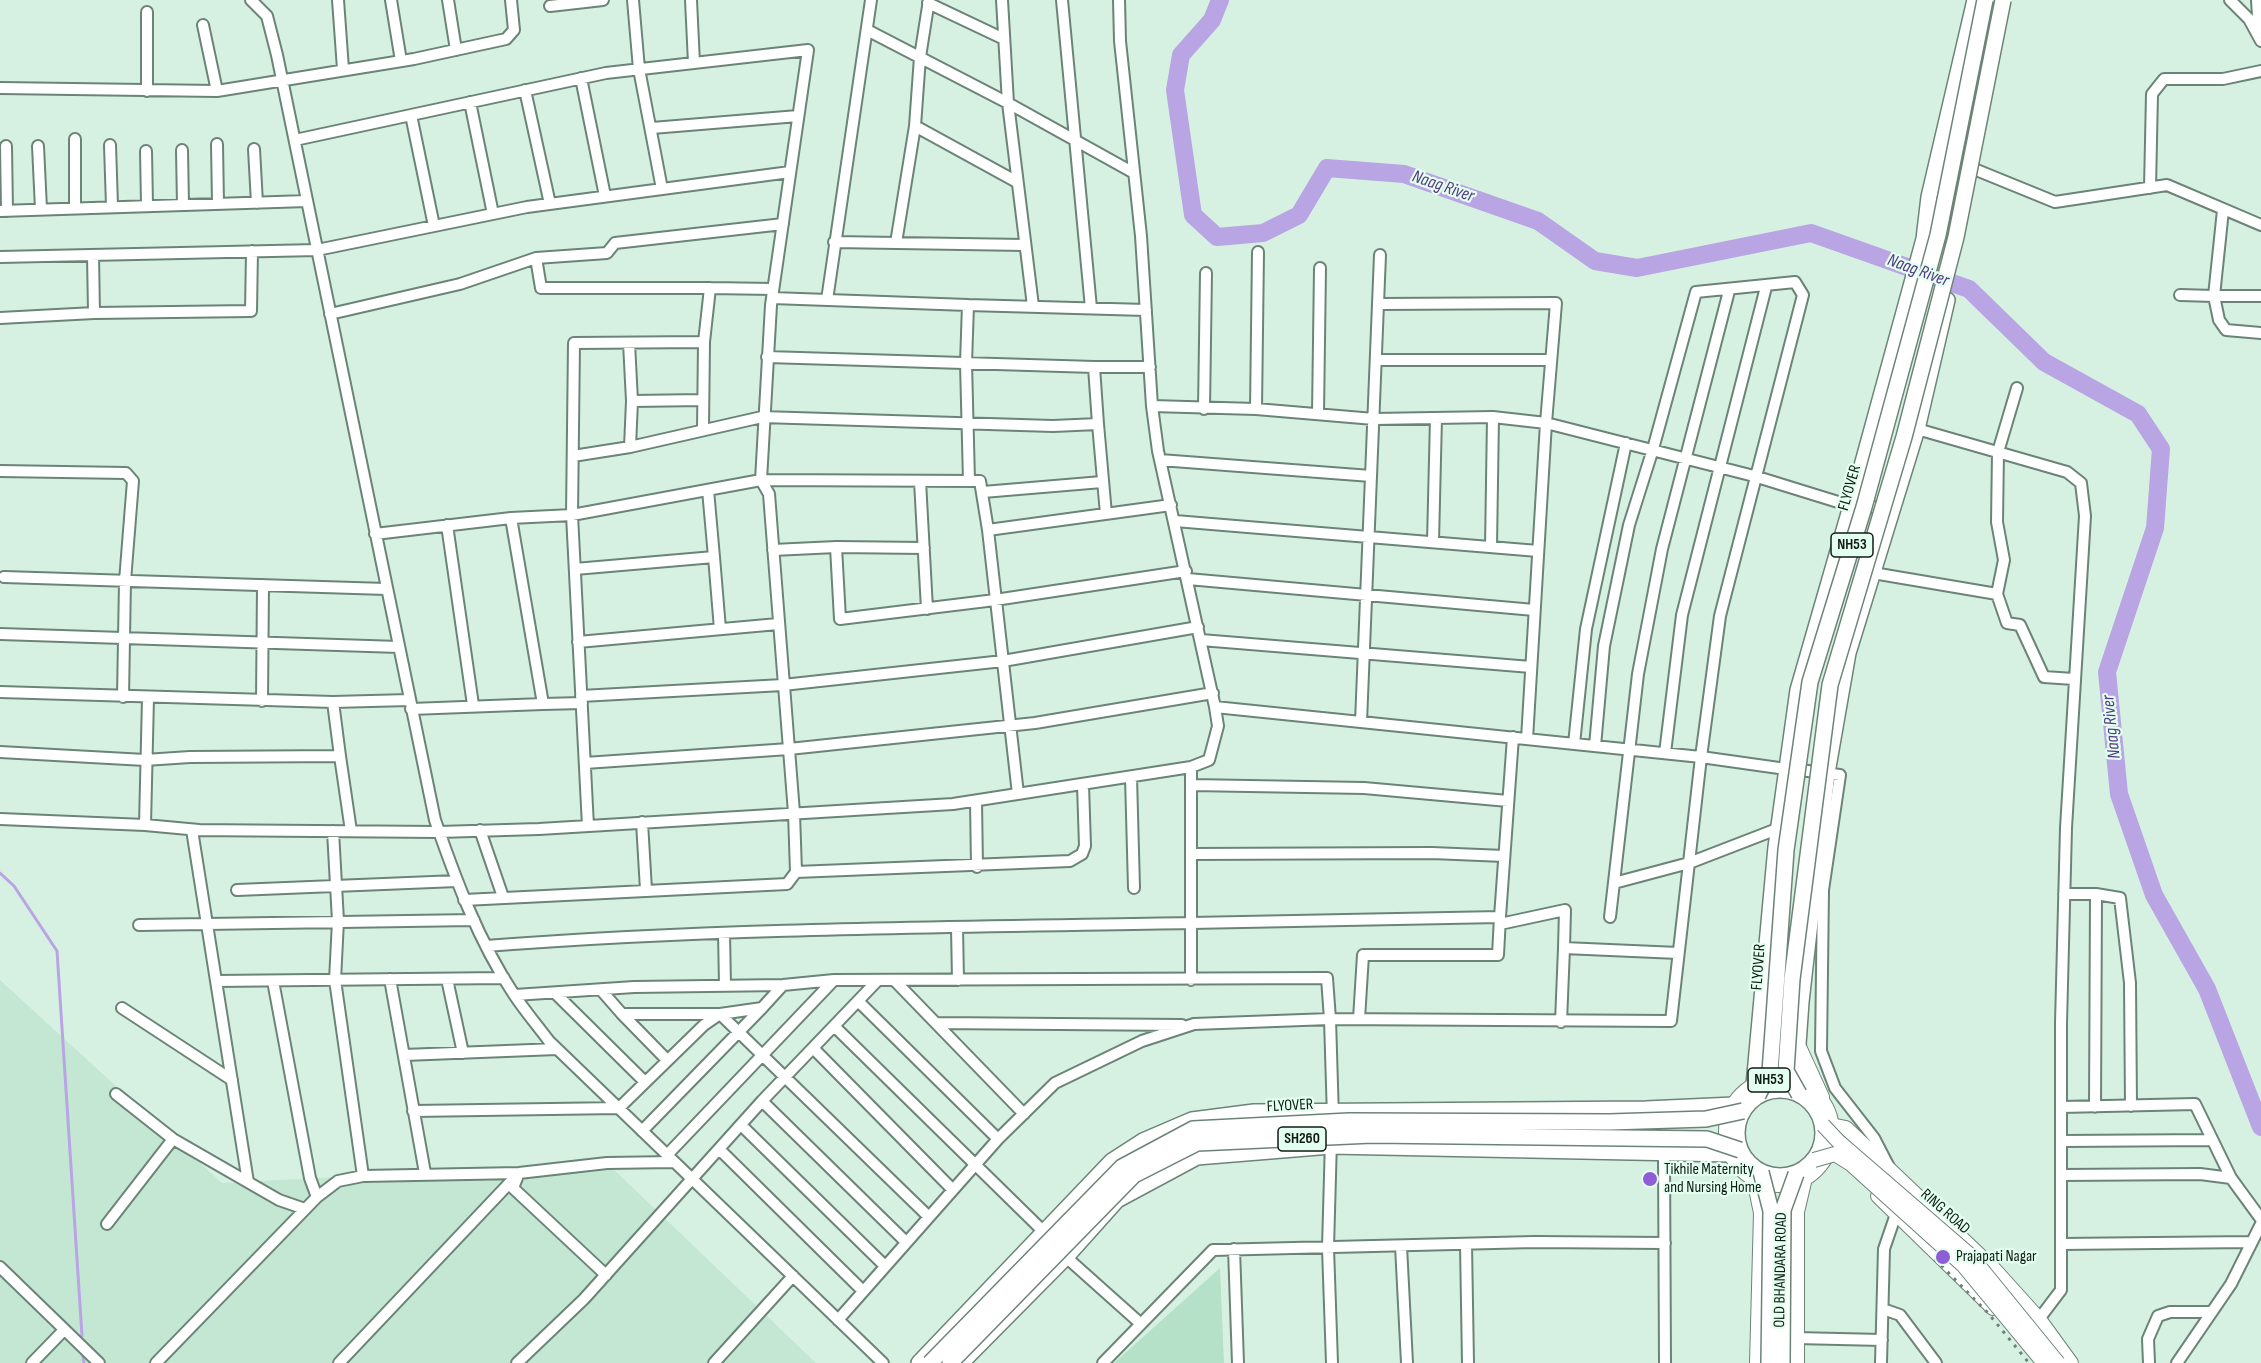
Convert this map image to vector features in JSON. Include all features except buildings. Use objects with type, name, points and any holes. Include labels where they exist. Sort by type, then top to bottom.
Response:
[{"type":"highway","name":"NH53","points":[[1975,0],[1929,197],[1924,239],[1851,506],[1797,690],[1786,769],[1756,1090],[1800,1089],[1798,1044],[1806,963],[1827,773],[1848,653],[1917,429],[1960,249],[1983,108],[2004,0]]},
{"type":"highway","name":"FLYOVER","points":[[930,1363],[1122,1167],[1193,1130],[1349,1121],[1706,1119],[1738,1108],[1770,1072],[1786,850],[1810,682],[1864,507],[1938,235],[1985,0]]},
{"type":"highway","name":"FLYOVER","points":[[1827,1125],[1786,1071],[1792,979],[1830,685],[1904,437],[1956,237],[2004,0]]},
{"type":"highway","points":[[1924,239],[1960,249]]},
{"type":"highway","points":[[1767,961],[1806,963]]},
{"type":"highway","name":"NH53","points":[[1735,1152],[1738,1108]]},
{"type":"highway","points":[[919,1363],[1112,1161],[1143,1141],[1192,1120],[1254,1112],[1738,1108]]},
{"type":"highway","points":[[1782,1363],[1783,1210],[1800,1176],[1818,1161],[1827,1125]]},
{"type":"highway","name":"FLYOVER","points":[[950,1363],[1134,1175],[1197,1143],[1372,1135],[1707,1139],[1735,1152],[1745,1159],[1758,1176],[1771,1210],[1769,1363]]},
{"type":"highway","name":"SH260","points":[[961,1363],[1066,1257],[1117,1200],[1197,1156],[1330,1146],[1735,1152]]},
{"type":"highway","points":[[1758,1176],[1800,1176]]},
{"type":"main road","points":[[1798,1044],[1820,1095],[1846,1128],[1993,1269],[2038,1319],[2071,1363]]},
{"type":"main road","points":[[1827,1125],[1846,1128]]},
{"type":"main road","name":"RING ROAD","points":[[1827,1125],[1838,1141],[1970,1255],[2058,1363]]},
{"type":"main road","name":"RING ROAD","points":[[1818,1161],[1835,1154],[1851,1164],[1963,1265],[2044,1363]]},
{"type":"main road","name":"RING ROAD","points":[[1818,1161],[1837,1160],[1896,1214],[2003,1318],[2038,1363]]},
{"type":"main road","points":[[1757,1363],[1761,1213],[1758,1176]]},
{"type":"main road","name":"OLD BHANDARA ROAD","points":[[1797,1363],[1797,1212],[1800,1176]]},
{"type":"street","points":[[338,0],[343,69]]},
{"type":"street","points":[[391,0],[401,61]]},
{"type":"street","points":[[448,0],[456,50]]},
{"type":"street","points":[[0,88],[217,91],[401,61],[511,36],[514,30],[511,0]]},
{"type":"street","points":[[550,6],[603,0]]},
{"type":"street","points":[[633,0],[639,69],[662,189]]},
{"type":"street","points":[[691,0],[694,63]]},
{"type":"street","points":[[826,300],[871,0]]},
{"type":"street","points":[[1002,0],[1008,103],[1033,306]]},
{"type":"street","points":[[1062,0],[1091,308]]},
{"type":"street","points":[[248,1182],[192,830],[439,832],[588,826],[976,801],[1191,767],[1209,760],[1218,726],[1213,693],[1160,460],[1152,406],[1134,173],[1120,41],[1119,0]]},
{"type":"street","points":[[2230,0],[2249,19],[2260,39]]},
{"type":"street","points":[[2257,0],[2260,39]]},
{"type":"street","points":[[896,243],[915,126],[920,57],[929,1],[1004,39]]},
{"type":"street","points":[[258,3],[267,16],[282,79],[386,589],[439,832],[464,900],[504,978],[557,1048],[883,1363]]},
{"type":"street","points":[[147,12],[147,91]]},
{"type":"street","points":[[203,25],[217,91]]},
{"type":"street","points":[[867,30],[1008,103],[1134,173]]},
{"type":"street","points":[[295,140],[581,78],[639,69],[808,50],[772,294],[762,417],[761,480],[769,494],[794,813],[796,872],[787,884],[464,900]]},
{"type":"street","points":[[2150,188],[2152,94],[2164,79],[2223,79],[2261,71]]},
{"type":"street","points":[[581,78],[605,196]]},
{"type":"street","points":[[525,90],[550,204]]},
{"type":"street","points":[[470,102],[493,214]]},
{"type":"street","points":[[411,115],[434,226]]},
{"type":"street","points":[[652,128],[798,116]]},
{"type":"street","points":[[915,126],[1017,182]]},
{"type":"street","points":[[75,139],[75,208]]},
{"type":"street","points":[[217,144],[218,204]]},
{"type":"street","points":[[110,145],[112,206]]},
{"type":"street","points":[[6,146],[4,211],[307,201]]},
{"type":"street","points":[[38,146],[41,209]]},
{"type":"street","points":[[254,149],[256,203]]},
{"type":"street","points":[[182,150],[183,204]]},
{"type":"street","points":[[146,151],[147,206]]},
{"type":"street","points":[[1974,169],[2055,202],[2167,185],[2261,225]]},
{"type":"street","points":[[0,257],[317,250],[550,204],[790,172]]},
{"type":"street","points":[[2223,210],[2214,296],[2219,320],[2226,330],[2261,333]]},
{"type":"street","points":[[330,314],[460,284],[536,258],[607,253],[615,243],[783,224]]},
{"type":"street","points":[[834,242],[1025,245]]},
{"type":"street","points":[[0,318],[94,313],[251,311],[252,251]]},
{"type":"street","points":[[1256,409],[1258,252]]},
{"type":"street","points":[[93,255],[94,313]]},
{"type":"street","points":[[1361,722],[1380,255]]},
{"type":"street","points":[[536,258],[541,288],[710,288],[826,300],[1146,310]]},
{"type":"street","points":[[1318,414],[1320,268]]},
{"type":"street","points":[[1204,408],[1206,273]]},
{"type":"street","points":[[936,1023],[1190,1026],[1330,1019],[1671,1021],[1701,757],[1720,616],[1754,476],[1803,295],[1795,282],[1729,291],[1696,292],[1653,449],[1629,525],[1604,646],[1595,746]]},
{"type":"street","points":[[1665,753],[1682,615],[1766,286]]},
{"type":"street","points":[[703,429],[704,342],[710,288]]},
{"type":"street","points":[[1610,917],[1638,674],[1662,549],[1729,291]]},
{"type":"street","points":[[2180,295],[2261,296]]},
{"type":"street","points":[[1378,304],[1556,303],[1546,423],[1527,739]]},
{"type":"street","points":[[968,305],[966,363],[969,481]]},
{"type":"street","points":[[588,826],[572,515],[574,343],[704,342]]},
{"type":"street","points":[[629,343],[632,401],[630,447]]},
{"type":"street","points":[[767,357],[1150,368]]},
{"type":"street","points":[[1376,360],[1551,360]]},
{"type":"street","points":[[1094,367],[1106,514]]},
{"type":"street","points":[[2017,388],[1998,452],[1997,522],[2004,560],[1997,594],[2007,623],[2020,625],[2043,677],[2074,679]]},
{"type":"street","points":[[632,401],[703,400]]},
{"type":"street","points":[[1152,406],[1256,409],[1374,419],[1493,417],[1546,423],[1754,476],[1851,506],[1892,508]]},
{"type":"street","points":[[573,456],[630,447],[762,417],[1098,424]]},
{"type":"street","points":[[1491,547],[1493,417]]},
{"type":"street","points":[[1433,542],[1436,418]]},
{"type":"street","points":[[1917,429],[2067,472],[2081,483],[2085,516],[2081,605],[2074,679],[2064,894],[2061,1290],[2038,1319]]},
{"type":"street","points":[[1574,744],[1586,629],[1626,443]]},
{"type":"street","points":[[1160,460],[1371,476]]},
{"type":"street","points":[[0,471],[126,473],[133,481],[125,580],[123,697]]},
{"type":"street","points":[[375,534],[511,518],[572,515],[761,480],[980,481],[1012,726],[1018,794]]},
{"type":"street","points":[[920,481],[927,609]]},
{"type":"street","points":[[983,492],[1102,482]]},
{"type":"street","points":[[708,490],[720,629]]},
{"type":"street","points":[[988,530],[1171,505]]},
{"type":"street","points":[[511,518],[543,704]]},
{"type":"street","points":[[1175,521],[1538,551]]},
{"type":"street","points":[[447,525],[473,705]]},
{"type":"street","points":[[773,550],[836,547],[924,548]]},
{"type":"street","points":[[836,547],[840,619],[1187,575],[1366,597],[1534,610]]},
{"type":"street","points":[[575,569],[714,557]]},
{"type":"street","points":[[1873,573],[1997,594]]},
{"type":"street","points":[[4,577],[386,589]]},
{"type":"street","points":[[262,701],[263,585]]},
{"type":"street","points":[[578,642],[778,624]]},
{"type":"street","points":[[0,692],[262,701],[543,704],[581,699],[783,685],[1003,661],[1198,627]]},
{"type":"street","points":[[0,634],[399,647]]},
{"type":"street","points":[[1201,640],[1531,667]]},
{"type":"street","points":[[585,763],[789,749],[1012,726],[1213,693]]},
{"type":"street","points":[[145,825],[148,698]]},
{"type":"street","points":[[333,702],[351,831]]},
{"type":"street","points":[[1215,707],[1629,749],[1840,775],[1823,890],[1821,1051],[1834,1088],[1874,1138],[1893,1175]]},
{"type":"street","points":[[1359,1019],[1363,955],[1498,955],[1513,737]]},
{"type":"street","points":[[0,752],[145,760],[190,757],[339,756]]},
{"type":"street","points":[[1191,767],[1191,980]]},
{"type":"street","points":[[1614,883],[1689,863],[1777,829],[1786,769]]},
{"type":"street","points":[[1131,777],[1134,888]]},
{"type":"street","points":[[796,872],[977,867],[1070,861],[1082,854],[1085,846],[1083,785]]},
{"type":"street","points":[[1191,785],[1364,788],[1508,801]]},
{"type":"street","points":[[976,801],[977,867]]},
{"type":"street","points":[[0,819],[145,825],[200,830]]},
{"type":"street","points":[[642,822],[646,890]]},
{"type":"street","points":[[480,830],[503,897]]},
{"type":"street","points":[[333,831],[338,921],[334,980],[363,1176]]},
{"type":"street","points":[[1191,854],[1504,856]]},
{"type":"street","points":[[237,890],[457,881]]},
{"type":"street","points":[[2064,894],[2096,894],[2120,898],[2130,983],[2131,1106]]},
{"type":"street","points":[[2095,1107],[2096,894]]},
{"type":"street","points":[[486,946],[724,933],[957,927],[1500,920],[1564,910],[1561,1022]]},
{"type":"street","points":[[139,925],[474,920]]},
{"type":"street","points":[[957,927],[958,980]]},
{"type":"street","points":[[724,933],[725,986]]},
{"type":"street","points":[[1564,948],[1678,953]]},
{"type":"street","points":[[216,981],[504,978]]},
{"type":"street","points":[[515,995],[601,990],[783,986],[834,980],[1327,978],[1333,1111],[1328,1248],[1332,1363]]},
{"type":"street","points":[[447,979],[463,1053]]},
{"type":"street","points":[[390,980],[425,1173]]},
{"type":"street","points":[[156,1363],[317,1197],[338,1181],[363,1176],[425,1173],[519,1173],[607,1163],[670,1159],[761,1054],[834,980]]},
{"type":"street","points":[[517,1363],[606,1275],[762,1101],[878,980]]},
{"type":"street","points":[[894,980],[1024,1114]]},
{"type":"street","points":[[273,981],[310,1178],[317,1197]]},
{"type":"street","points":[[642,1131],[783,986]]},
{"type":"street","points":[[601,990],[667,1060]]},
{"type":"street","points":[[555,993],[645,1082]]},
{"type":"street","points":[[858,1001],[998,1140]]},
{"type":"street","points":[[122,1008],[232,1080]]},
{"type":"street","points":[[622,1014],[720,1014],[762,1008]]},
{"type":"street","points":[[413,1111],[619,1108],[704,1025],[720,1014]]},
{"type":"street","points":[[720,1014],[929,1216]]},
{"type":"street","points":[[834,1026],[1043,1231]]},
{"type":"street","points":[[838,1320],[998,1140],[1055,1083],[1142,1041],[1190,1026]]},
{"type":"street","points":[[404,1055],[557,1048]]},
{"type":"street","points":[[813,1048],[953,1190]]},
{"type":"street","points":[[116,1094],[173,1139],[279,1200],[305,1209]]},
{"type":"street","points":[[762,1101],[906,1242]]},
{"type":"street","points":[[2061,1107],[2195,1104],[2231,1178],[2261,1218]]},
{"type":"street","points":[[741,1125],[885,1266]]},
{"type":"street","points":[[107,1224],[173,1139]]},
{"type":"street","points":[[2062,1141],[2212,1140]]},
{"type":"street","points":[[718,1149],[863,1291]]},
{"type":"street","points":[[1665,1152],[1665,1363]]},
{"type":"street","points":[[519,1173],[513,1188],[606,1275]]},
{"type":"street","points":[[339,1363],[519,1173]]},
{"type":"street","points":[[2062,1175],[2200,1174],[2231,1178]]},
{"type":"street","points":[[1881,1363],[1884,1249],[1896,1214]]},
{"type":"street","points":[[2177,1363],[2231,1284],[2261,1224]]},
{"type":"street","points":[[1103,1363],[1213,1250],[1534,1242],[1665,1244]]},
{"type":"street","points":[[2061,1244],[2250,1242]]},
{"type":"street","points":[[1466,1244],[1468,1363]]},
{"type":"street","points":[[1401,1246],[1407,1363]]},
{"type":"street","points":[[1234,1249],[1238,1363]]},
{"type":"street","points":[[1066,1257],[1141,1324]]},
{"type":"street","points":[[0,1268],[99,1363]]},
{"type":"street","points":[[714,1363],[793,1276]]},
{"type":"street","points":[[1883,1309],[1900,1315],[1936,1363]]},
{"type":"street","points":[[2149,1363],[2148,1339],[2158,1316],[2170,1312],[2212,1312]]},
{"type":"street","points":[[32,1363],[64,1330]]},
{"type":"street","points":[[1796,1338],[1882,1340]]},
{"type":"shaded area","points":[[0,980],[222,1183],[607,1163],[816,1363],[0,1363]]},
{"type":"shaded area","points":[[1220,1268],[1224,1363],[1114,1363]]},
{"type":"waterway","name":"Naag River","points":[[1220,0],[1212,20],[1181,55],[1175,90],[1193,215],[1217,237],[1263,233],[1299,215],[1327,168],[1404,174],[1538,221],[1595,261],[1637,268],[1811,233],[1969,289],[2044,362],[2138,414],[2161,449],[2155,528],[2107,672],[2119,794],[2154,895],[2207,989],[2261,1127]]},
{"type":"waterway","points":[[0,873],[14,886],[57,951],[82,1336]]},
{"type":"waterway","points":[[83,1357],[84,1363]]},
{"type":"railway","points":[[1935,1259],[1988,1313],[2029,1363]]},
{"type":"place","name":"Tikhile Maternity and Nursing Home","points":[[1650,1179]]},
{"type":"place","name":"Prajapati Nagar","points":[[1943,1257]]}]
